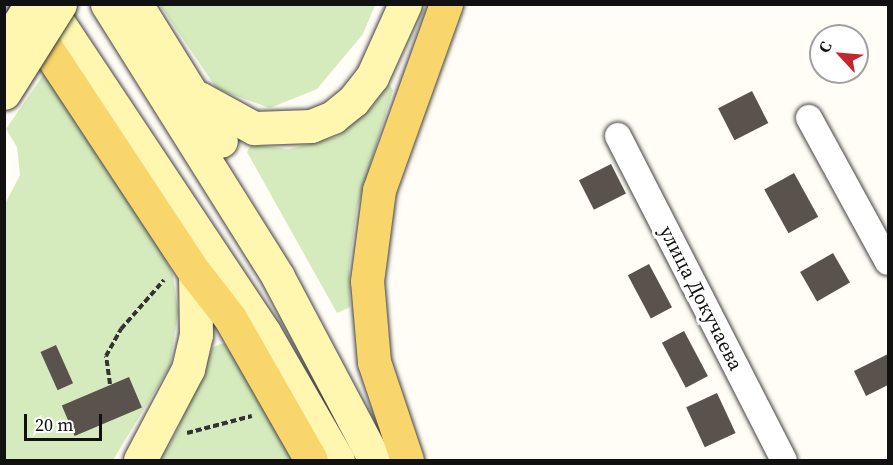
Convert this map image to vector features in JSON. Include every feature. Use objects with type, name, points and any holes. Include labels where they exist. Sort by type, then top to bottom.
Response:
[{"type":"main road","points":[[18,4],[191,266],[230,318],[311,460]]},
{"type":"main road","points":[[4,47],[32,4]]},
{"type":"main road","points":[[46,4],[264,332],[338,460]]},
{"type":"main road","points":[[4,93],[60,4]]},
{"type":"main road","points":[[107,4],[278,277],[375,460]]},
{"type":"main road","points":[[136,4],[192,94],[405,460]]},
{"type":"main road","points":[[192,94],[223,114],[254,128],[311,126],[333,117],[353,101],[372,77],[405,4]]},
{"type":"main road","points":[[405,460],[374,362],[367,282],[379,190],[446,4]]},
{"type":"main road","points":[[140,460],[188,369],[196,335],[191,266]]},
{"type":"street","points":[[809,118],[888,262]]},
{"type":"street","name":"улица Докучаева","points":[[618,136],[784,460]]},
{"type":"path","points":[[110,384],[106,356],[121,329],[146,296],[191,266]]},
{"type":"path","points":[[156,432],[196,433],[281,406]]},
{"type":"green space","points":[[160,5],[375,5],[363,34],[317,89],[270,108],[217,89]]},
{"type":"green space","points":[[46,71],[151,229],[173,275],[178,312],[170,366],[113,460],[5,460],[4,206],[20,175],[17,147],[6,129]]},
{"type":"green space","points":[[389,84],[393,90],[357,208],[349,267],[350,307],[337,313],[247,152],[251,145],[289,149],[337,137],[373,106]]},
{"type":"green space","points":[[224,343],[294,460],[160,460],[176,433],[213,347]]},
{"type":"building","points":[[752,91],[768,123],[734,140],[718,108]]},
{"type":"building","points":[[611,164],[626,193],[594,210],[579,180]]},
{"type":"building","points":[[794,173],[818,217],[789,233],[764,189]]},
{"type":"building","points":[[833,253],[850,282],[817,301],[800,272]]},
{"type":"building","points":[[649,264],[672,307],[651,319],[628,275]]},
{"type":"building","points":[[684,331],[708,376],[686,388],[662,343]]},
{"type":"building","points":[[56,345],[73,383],[58,390],[40,352]]},
{"type":"building","points":[[888,354],[888,385],[866,396],[854,371]]},
{"type":"building","points":[[129,377],[142,407],[75,436],[62,406]]},
{"type":"building","points":[[717,393],[736,433],[705,447],[686,407]]}]
